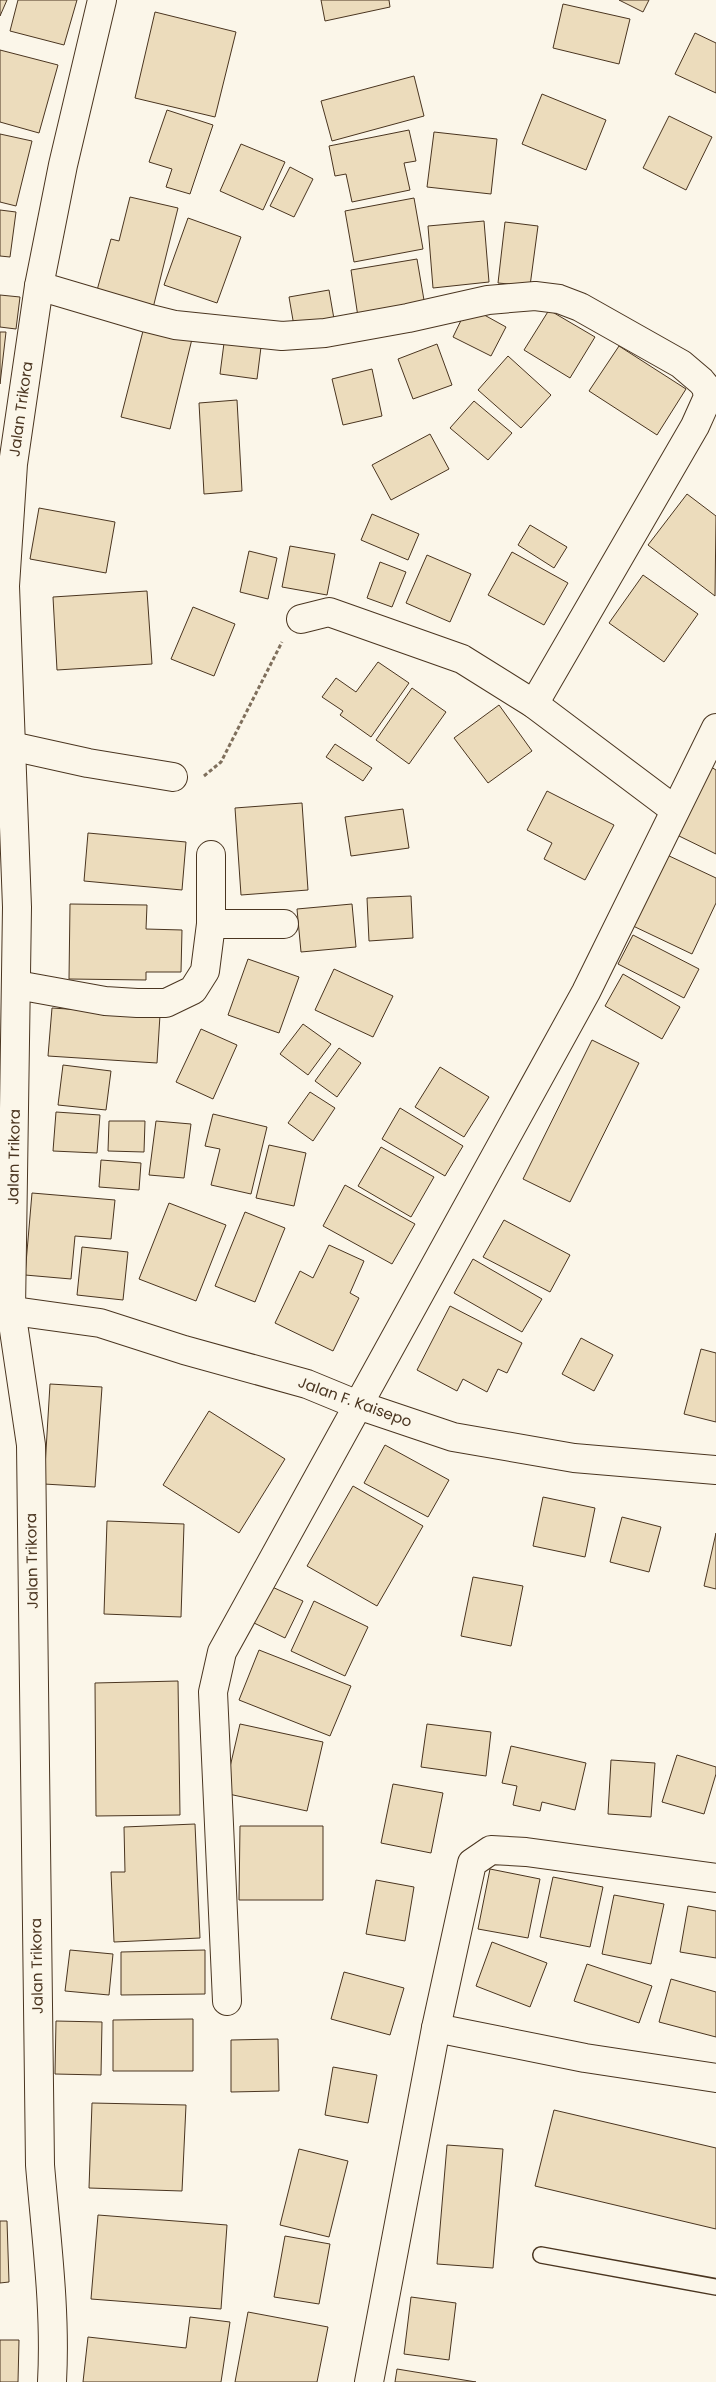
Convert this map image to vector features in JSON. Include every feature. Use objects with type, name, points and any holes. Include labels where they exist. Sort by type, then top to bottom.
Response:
[{"type":"street","name":"Jalan Trikora","points":[[52,2382],[54,2355],[40,2155],[31,1444],[6,1309],[17,986],[7,826],[11,746],[5,586],[13,464],[39,286],[63,165],[102,0]]},
{"type":"street","points":[[39,286],[146,318],[175,324],[282,336],[325,333],[408,318],[488,300],[535,296],[559,299],[580,307],[681,364],[706,387],[708,398],[695,426],[534,704]]},
{"type":"street","points":[[301,619],[329,612],[462,659],[534,704],[675,810]]},
{"type":"street","points":[[227,2001],[213,1692],[222,1652],[586,992],[716,728]]},
{"type":"street","points":[[11,746],[88,763],[173,777]]},
{"type":"street","points":[[17,986],[105,1001],[166,1003],[193,990],[204,971],[212,924],[211,855]]},
{"type":"street","points":[[212,924],[284,924]]},
{"type":"street","name":"Jalan F. Kaisepo","points":[[6,1309],[100,1322],[184,1350],[307,1384],[358,1405],[453,1437],[574,1458],[716,1470]]},
{"type":"street","points":[[370,2382],[436,2028],[472,1863],[490,1850],[526,1852],[716,1878]]},
{"type":"street","points":[[436,2028],[585,2058],[716,2078]]},
{"type":"lane","points":[[541,2255],[716,2287]]},
{"type":"path","points":[[173,777],[191,782],[208,773],[221,762],[286,633],[301,619]]},
{"type":"building","points":[[0,0],[7,0],[0,16]]},
{"type":"building","points":[[18,0],[77,0],[64,45],[10,31]]},
{"type":"building","points":[[321,0],[389,0],[390,7],[325,21]]},
{"type":"building","points":[[619,0],[649,0],[643,12]]},
{"type":"building","points":[[563,4],[630,19],[619,64],[553,48]]},
{"type":"building","points":[[155,12],[236,32],[215,117],[135,98]]},
{"type":"building","points":[[695,33],[716,43],[716,93],[675,74]]},
{"type":"building","points":[[0,50],[58,65],[39,133],[0,122]]},
{"type":"building","points":[[414,76],[424,116],[332,141],[321,101]]},
{"type":"building","points":[[542,94],[606,120],[586,170],[522,144]]},
{"type":"building","points":[[167,110],[213,125],[190,194],[166,187],[172,169],[149,162]]},
{"type":"building","points":[[669,116],[712,137],[686,190],[643,168]]},
{"type":"building","points":[[409,130],[416,161],[404,163],[410,190],[352,202],[346,174],[335,176],[329,146]]},
{"type":"building","points":[[434,132],[497,139],[491,194],[427,187]]},
{"type":"building","points":[[0,134],[32,141],[16,206],[0,202]]},
{"type":"building","points":[[241,144],[285,162],[263,210],[220,191]]},
{"type":"building","points":[[290,167],[313,179],[294,217],[270,206]]},
{"type":"building","points":[[130,197],[178,208],[153,308],[96,294],[111,239],[119,241]]},
{"type":"building","points":[[414,198],[423,249],[354,262],[345,211]]},
{"type":"building","points":[[0,210],[16,212],[10,257],[0,256]]},
{"type":"building","points":[[188,218],[241,237],[217,303],[164,285]]},
{"type":"building","points":[[484,221],[489,282],[433,288],[428,226]]},
{"type":"building","points":[[505,222],[538,226],[530,286],[498,283]]},
{"type":"building","points":[[417,259],[425,306],[358,317],[351,270]]},
{"type":"building","points":[[329,290],[334,319],[294,326],[289,297]]},
{"type":"building","points":[[0,295],[20,297],[16,329],[0,327]]},
{"type":"building","points":[[468,306],[506,327],[491,356],[453,337]]},
{"type":"building","points":[[549,310],[595,337],[570,378],[524,350]]},
{"type":"building","points":[[144,327],[192,339],[170,429],[121,417]]},
{"type":"building","points":[[0,332],[6,332],[0,384]]},
{"type":"building","points":[[224,343],[261,347],[257,379],[220,374]]},
{"type":"building","points":[[437,344],[452,385],[413,399],[398,359]]},
{"type":"building","points":[[619,346],[686,389],[657,435],[589,391]]},
{"type":"building","points":[[508,356],[551,395],[521,428],[478,390]]},
{"type":"building","points":[[372,369],[382,416],[343,425],[332,379]]},
{"type":"building","points":[[237,400],[242,491],[204,494],[199,403]]},
{"type":"building","points":[[474,401],[512,433],[488,460],[450,428]]},
{"type":"building","points":[[430,434],[449,469],[391,500],[372,465]]},
{"type":"building","points":[[687,494],[716,516],[715,596],[648,545]]},
{"type":"building","points":[[39,508],[115,522],[106,573],[30,559]]},
{"type":"building","points":[[372,514],[419,534],[408,560],[361,540]]},
{"type":"building","points":[[530,525],[567,547],[554,568],[518,545]]},
{"type":"building","points":[[290,546],[335,554],[327,595],[282,587]]},
{"type":"building","points":[[249,551],[277,558],[268,599],[240,592]]},
{"type":"building","points":[[512,552],[568,583],[544,625],[488,595]]},
{"type":"building","points":[[427,555],[471,574],[450,622],[406,603]]},
{"type":"building","points":[[380,562],[406,572],[392,607],[367,598]]},
{"type":"building","points":[[643,575],[698,614],[664,662],[609,623]]},
{"type":"building","points":[[147,591],[152,664],[57,670],[53,597]]},
{"type":"building","points":[[193,607],[235,624],[214,676],[171,659]]},
{"type":"building","points":[[378,662],[409,683],[371,737],[340,715],[343,711],[322,697],[336,678],[356,692]]},
{"type":"building","points":[[412,688],[446,712],[409,764],[376,740]]},
{"type":"building","points":[[499,705],[532,751],[488,783],[454,738]]},
{"type":"building","points":[[335,744],[372,768],[363,781],[326,757]]},
{"type":"building","points":[[711,767],[716,770],[716,854],[677,835]]},
{"type":"building","points":[[547,791],[614,825],[585,880],[544,859],[552,843],[527,830]]},
{"type":"building","points":[[302,803],[308,890],[241,895],[235,808]]},
{"type":"building","points":[[403,809],[409,848],[351,856],[345,817]]},
{"type":"building","points":[[88,833],[186,842],[182,890],[84,881]]},
{"type":"building","points":[[665,854],[716,878],[716,903],[692,954],[631,925]]},
{"type":"building","points":[[411,896],[413,938],[369,941],[367,898]]},
{"type":"building","points":[[70,904],[147,905],[146,929],[182,930],[181,972],[146,972],[146,980],[69,979]]},
{"type":"building","points":[[352,904],[356,947],[301,952],[297,909]]},
{"type":"building","points":[[633,935],[699,969],[684,998],[618,964]]},
{"type":"building","points":[[248,959],[299,977],[279,1033],[228,1015]]},
{"type":"building","points":[[334,969],[393,996],[373,1037],[315,1010]]},
{"type":"building","points":[[623,974],[680,1007],[662,1039],[605,1006]]},
{"type":"building","points":[[52,1008],[160,1015],[157,1063],[48,1056]]},
{"type":"building","points":[[303,1024],[331,1044],[308,1075],[280,1054]]},
{"type":"building","points":[[201,1029],[237,1045],[213,1099],[176,1082]]},
{"type":"building","points":[[592,1040],[639,1063],[570,1202],[523,1179]]},
{"type":"building","points":[[339,1048],[361,1063],[337,1097],[315,1081]]},
{"type":"building","points":[[63,1065],[111,1071],[106,1110],[58,1105]]},
{"type":"building","points":[[440,1067],[489,1097],[464,1137],[415,1107]]},
{"type":"building","points":[[310,1092],[335,1108],[313,1141],[288,1123]]},
{"type":"building","points":[[400,1108],[463,1146],[445,1176],[382,1139]]},
{"type":"building","points":[[56,1112],[100,1115],[97,1153],[53,1151]]},
{"type":"building","points":[[213,1114],[267,1127],[251,1194],[211,1185],[220,1149],[205,1146]]},
{"type":"building","points":[[109,1121],[145,1121],[144,1152],[108,1151]]},
{"type":"building","points":[[156,1121],[191,1124],[184,1178],[149,1175]]},
{"type":"building","points":[[269,1145],[306,1153],[294,1206],[256,1198]]},
{"type":"building","points":[[381,1147],[434,1177],[411,1217],[358,1186]]},
{"type":"building","points":[[101,1160],[141,1163],[139,1190],[99,1187]]},
{"type":"building","points":[[345,1185],[415,1224],[392,1264],[323,1226]]},
{"type":"building","points":[[32,1193],[115,1200],[111,1239],[75,1236],[71,1279],[25,1275]]},
{"type":"building","points":[[169,1203],[226,1225],[196,1301],[139,1279]]},
{"type":"building","points":[[245,1212],[285,1228],[255,1302],[215,1286]]},
{"type":"building","points":[[504,1220],[570,1255],[550,1292],[483,1257]]},
{"type":"building","points":[[329,1245],[364,1261],[350,1293],[359,1298],[333,1351],[275,1323],[300,1271],[313,1278]]},
{"type":"building","points":[[82,1247],[128,1252],[123,1300],[77,1295]]},
{"type":"building","points":[[473,1259],[542,1299],[522,1332],[454,1293]]},
{"type":"building","points":[[450,1306],[522,1343],[507,1373],[498,1369],[487,1392],[463,1379],[457,1391],[417,1370]]},
{"type":"building","points":[[581,1338],[613,1355],[594,1391],[562,1374]]},
{"type":"building","points":[[701,1349],[716,1353],[716,1422],[684,1414]]},
{"type":"building","points":[[50,1384],[102,1387],[95,1487],[44,1484]]},
{"type":"building","points":[[209,1411],[285,1459],[239,1533],[163,1485]]},
{"type":"building","points":[[385,1445],[449,1480],[428,1517],[364,1483]]},
{"type":"building","points":[[353,1486],[423,1526],[377,1606],[307,1566]]},
{"type":"building","points":[[543,1497],[595,1508],[585,1557],[533,1546]]},
{"type":"building","points":[[622,1517],[661,1527],[649,1572],[610,1562]]},
{"type":"building","points":[[107,1521],[184,1524],[181,1617],[104,1614]]},
{"type":"building","points":[[716,1533],[716,1589],[704,1586]]},
{"type":"building","points":[[473,1577],[523,1586],[511,1646],[461,1636]]},
{"type":"building","points":[[270,1586],[303,1601],[285,1638],[252,1622]]},
{"type":"building","points":[[314,1601],[368,1627],[345,1676],[291,1651]]},
{"type":"building","points":[[259,1650],[351,1686],[330,1736],[239,1700]]},
{"type":"building","points":[[178,1681],[180,1815],[96,1816],[95,1683]]},
{"type":"building","points":[[240,1724],[323,1742],[307,1811],[224,1793]]},
{"type":"building","points":[[427,1724],[491,1732],[486,1776],[421,1767]]},
{"type":"building","points":[[511,1746],[586,1763],[575,1810],[542,1802],[540,1811],[513,1805],[517,1786],[502,1783]]},
{"type":"building","points":[[677,1755],[716,1767],[716,1774],[704,1814],[662,1802]]},
{"type":"building","points":[[611,1760],[655,1763],[651,1817],[608,1814]]},
{"type":"building","points":[[393,1784],[443,1793],[431,1853],[381,1843]]},
{"type":"building","points":[[195,1824],[200,1938],[114,1942],[111,1872],[125,1872],[124,1827]]},
{"type":"building","points":[[240,1826],[323,1826],[323,1900],[239,1900]]},
{"type":"building","points":[[490,1869],[540,1879],[528,1938],[478,1929]]},
{"type":"building","points":[[553,1877],[603,1887],[590,1947],[540,1937]]},
{"type":"building","points":[[376,1880],[414,1887],[405,1941],[366,1934]]},
{"type":"building","points":[[614,1895],[664,1904],[651,1964],[602,1954]]},
{"type":"building","points":[[688,1906],[716,1911],[716,1958],[680,1952]]},
{"type":"building","points":[[492,1942],[547,1963],[530,2007],[476,1986]]},
{"type":"building","points":[[70,1950],[113,1954],[109,1995],[65,1991]]},
{"type":"building","points":[[205,1950],[205,1994],[121,1995],[121,1952]]},
{"type":"building","points":[[587,1964],[652,1986],[639,2023],[574,2001]]},
{"type":"building","points":[[344,1972],[404,1988],[390,2035],[331,2019]]},
{"type":"building","points":[[671,1979],[716,1992],[716,2037],[659,2022]]},
{"type":"building","points":[[193,2019],[193,2071],[113,2071],[113,2020]]},
{"type":"building","points":[[56,2021],[102,2022],[101,2075],[55,2074]]},
{"type":"building","points":[[278,2039],[279,2091],[231,2092],[231,2040]]},
{"type":"building","points":[[333,2067],[377,2075],[368,2123],[325,2115]]},
{"type":"building","points":[[92,2103],[186,2105],[182,2191],[89,2188]]},
{"type":"building","points":[[554,2110],[716,2148],[716,2229],[535,2186]]},
{"type":"building","points":[[447,2145],[503,2149],[493,2268],[437,2264]]},
{"type":"building","points":[[299,2149],[348,2161],[329,2237],[280,2225]]},
{"type":"building","points":[[98,2215],[227,2225],[221,2309],[91,2299]]},
{"type":"building","points":[[0,2221],[7,2221],[9,2282],[0,2283]]},
{"type":"building","points":[[285,2236],[330,2244],[319,2304],[274,2297]]},
{"type":"building","points":[[411,2297],[456,2303],[449,2360],[404,2354]]},
{"type":"building","points":[[248,2312],[328,2327],[317,2382],[235,2382]]},
{"type":"building","points":[[190,2317],[230,2322],[221,2382],[83,2382],[88,2337],[186,2348]]},
{"type":"building","points":[[0,2340],[19,2340],[18,2382],[0,2382]]},
{"type":"building","points":[[397,2369],[476,2382],[395,2382]]}]
